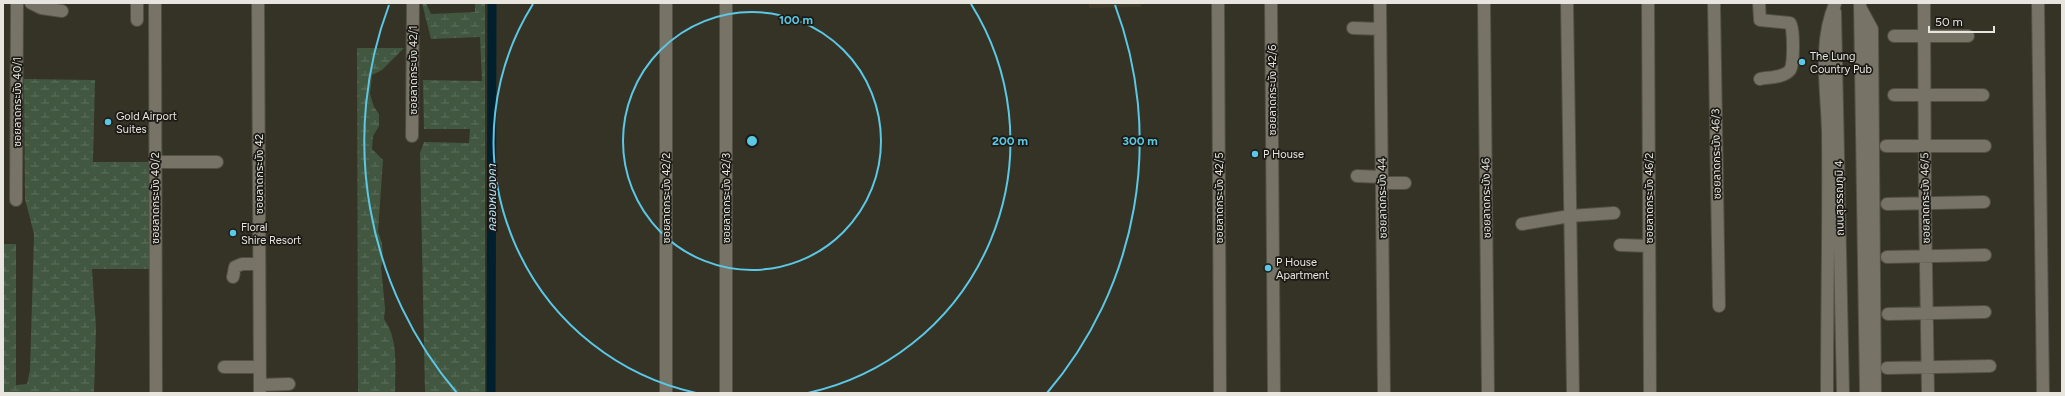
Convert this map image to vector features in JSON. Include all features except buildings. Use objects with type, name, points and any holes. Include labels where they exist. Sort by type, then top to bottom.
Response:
[{"type":"street","name":"ซอยลาดกระบัง 40/1","points":[[16,200],[17,3]]},
{"type":"street","points":[[31,3],[41,8],[62,11]]},
{"type":"street","points":[[136,3],[136,20]]},
{"type":"street","name":"ซอยลาดกระบัง 40/2","points":[[155,3],[156,393]]},
{"type":"street","name":"ซอยลาดกระบัง 42","points":[[258,3],[260,389]]},
{"type":"street","name":"ซอยลาดกระบัง 42/1","points":[[412,136],[413,3]]},
{"type":"street","name":"ซอยลาดกระบัง 42/2","points":[[666,3],[666,393]]},
{"type":"street","name":"ซอยลาดกระบัง 42/3","points":[[726,3],[726,393]]},
{"type":"street","name":"ซอยลาดกระบัง 42/5","points":[[1218,3],[1220,393]]},
{"type":"street","name":"ซอยลาดกระบัง 42/6","points":[[1271,3],[1274,393]]},
{"type":"street","name":"ซอยลาดกระบัง 44","points":[[1380,3],[1384,393]]},
{"type":"street","name":"ซอยลาดกระบัง 46","points":[[1484,3],[1488,393]]},
{"type":"street","points":[[1567,3],[1573,393]]},
{"type":"street","name":"ซอยลาดกระบัง 46/2","points":[[1648,3],[1650,393]]},
{"type":"street","name":"ซอยลาดกระบัง 46/3","points":[[1714,3],[1719,306]]},
{"type":"street","points":[[1759,3],[1760,20],[1790,23],[1792,25],[1792,64],[1790,70],[1781,75],[1760,79]]},
{"type":"street","points":[[1827,393],[1828,132],[1824,46],[1828,20],[1835,3]]},
{"type":"street","name":"ถนนสุวรรณภูมิ 4","points":[[1835,3],[1843,393]]},
{"type":"street","name":"ซอยลาดกระบัง 46/5","points":[[1924,3],[1928,393]]},
{"type":"street","points":[[2038,3],[2043,393]]},
{"type":"street","points":[[1860,5],[1866,393]]},
{"type":"street","points":[[1860,5],[1872,29],[1875,393]]},
{"type":"street","points":[[1353,28],[1380,29]]},
{"type":"street","points":[[1894,36],[1968,36]]},
{"type":"street","points":[[1894,95],[1983,95]]},
{"type":"street","points":[[1886,146],[1985,146]]},
{"type":"street","points":[[155,162],[217,162]]},
{"type":"street","points":[[1357,176],[1405,183]]},
{"type":"street","points":[[1887,204],[1984,202]]},
{"type":"street","points":[[1522,224],[1570,216],[1614,213]]},
{"type":"street","points":[[1620,245],[1649,246]]},
{"type":"street","points":[[1887,257],[1986,255]]},
{"type":"street","points":[[233,277],[235,266],[242,264],[259,264]]},
{"type":"street","points":[[1888,314],[1986,312]]},
{"type":"street","points":[[1887,368],[1990,366]]},
{"type":"street","points":[[224,367],[260,367]]},
{"type":"street","points":[[260,389],[289,384]]},
{"type":"shaded area","points":[[1089,3],[1141,3],[1141,7],[1089,8]]},
{"type":"green space","points":[[422,3],[426,3],[431,14],[475,12],[475,3],[485,3],[485,393],[425,393],[420,153],[424,142],[469,143],[470,129],[424,129],[423,80],[482,81],[480,37],[431,39]]},
{"type":"green space","points":[[357,48],[404,48],[382,70],[372,75],[370,94],[374,107],[379,114],[379,126],[373,136],[372,149],[383,160],[378,232],[382,243],[383,259],[381,267],[385,308],[384,319],[392,336],[395,354],[395,393],[358,393]]},
{"type":"green space","points":[[24,79],[95,80],[93,162],[153,162],[154,269],[92,269],[96,328],[94,393],[3,393],[3,244],[16,244],[16,385],[27,384],[30,370],[34,234],[25,199]]},
{"type":"waterway","name":"คลองหนองคา","points":[[491,393],[492,3]]},
{"type":"place","name":"The Lung Country Pub","points":[[1802,62]]},
{"type":"place","name":"Gold Airport Suites","points":[[108,122]]},
{"type":"place","name":"P House","points":[[1255,154]]},
{"type":"place","name":"Floral Shire Resort","points":[[233,233]]},
{"type":"place","name":"P House Apartment","points":[[1268,268]]}]
